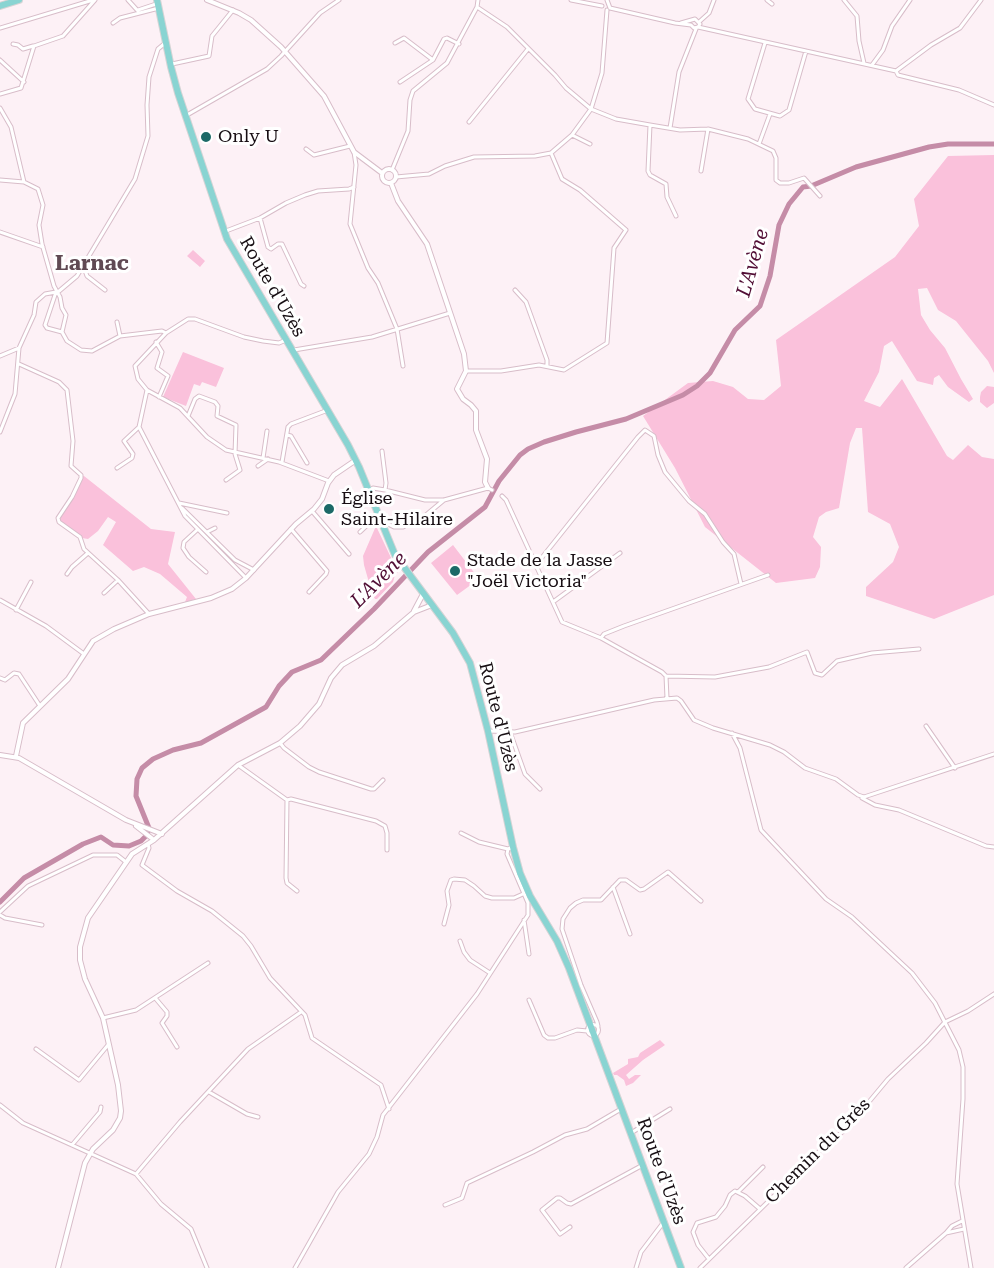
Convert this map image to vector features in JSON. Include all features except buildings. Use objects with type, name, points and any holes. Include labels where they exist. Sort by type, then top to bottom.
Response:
[{"type":"main road","points":[[0,4],[8,0]]},
{"type":"main road","points":[[0,4],[19,0]]},
{"type":"main road","name":"Route d'Uzès","points":[[158,4],[170,64],[185,115],[232,250],[356,460],[385,532],[402,566],[460,643],[470,663],[488,731],[510,848],[525,885],[557,941],[595,1035],[681,1268]]},
{"type":"street","points":[[0,28],[94,0]]},
{"type":"street","points":[[23,49],[63,36],[94,0]]},
{"type":"street","points":[[128,0],[138,11]]},
{"type":"street","points":[[207,0],[233,10],[258,25],[285,51],[330,104],[354,152],[356,165],[350,224],[397,329],[403,366]]},
{"type":"street","points":[[185,115],[267,69],[320,13],[339,0]]},
{"type":"street","points":[[392,170],[408,131],[410,100],[413,91],[420,83],[441,69],[459,44],[477,8],[478,0]]},
{"type":"street","points":[[571,0],[681,23],[698,24],[711,31],[864,63],[896,71],[898,75],[959,90],[994,105]]},
{"type":"street","points":[[670,128],[679,72],[698,24],[709,13],[714,0]]},
{"type":"street","points":[[767,0],[772,4]]},
{"type":"street","points":[[844,0],[857,16],[864,63]]},
{"type":"street","points":[[872,65],[883,50],[892,26],[910,0]]},
{"type":"street","points":[[896,71],[931,45],[960,28],[981,0]]},
{"type":"street","points":[[602,6],[607,1]]},
{"type":"street","points":[[391,183],[396,177],[429,174],[445,166],[474,157],[521,157],[551,153],[572,135],[591,109],[602,73],[607,1]]},
{"type":"street","points":[[113,23],[117,19],[158,4]]},
{"type":"street","points":[[77,5],[84,12]]},
{"type":"street","points":[[477,8],[507,27],[566,88],[591,109],[616,119],[680,130],[708,129],[748,139],[773,151],[776,158],[776,180],[780,183],[789,183],[804,178],[820,196]]},
{"type":"street","points":[[170,64],[209,56],[212,36],[233,10]]},
{"type":"street","points":[[691,23],[698,24]]},
{"type":"street","points":[[395,43],[404,38],[433,60]]},
{"type":"street","points":[[400,82],[433,60],[444,39],[447,38],[459,44]]},
{"type":"street","points":[[765,43],[748,99],[755,109],[780,116],[789,110],[806,51]]},
{"type":"street","points":[[13,44],[18,45],[30,55]]},
{"type":"street","points":[[0,432],[14,397],[19,348],[34,315],[36,302],[45,294],[57,292],[77,276],[82,264],[96,246],[135,179],[148,136],[149,77],[158,49],[166,44]]},
{"type":"street","points":[[0,94],[21,88],[34,46]]},
{"type":"street","points":[[469,122],[528,49]]},
{"type":"street","points":[[0,60],[24,82]]},
{"type":"street","points":[[17,76],[26,74]]},
{"type":"street","points":[[0,108],[11,127],[24,182]]},
{"type":"street","points":[[759,144],[770,114]]},
{"type":"street","points":[[650,125],[648,171],[650,175],[666,184],[667,197],[676,216]]},
{"type":"street","points":[[701,171],[708,129]]},
{"type":"street","points":[[572,135],[590,144]]},
{"type":"street","points":[[306,149],[314,155],[351,146]]},
{"type":"street","points":[[354,152],[382,173]]},
{"type":"street","points":[[466,371],[501,371],[547,366],[564,370],[608,343],[614,248],[626,230],[580,190],[562,179],[551,153]]},
{"type":"street","points":[[382,173],[388,169],[392,170]]},
{"type":"street","points":[[392,170],[396,177]]},
{"type":"street","points":[[382,173],[381,177],[384,182],[391,183]]},
{"type":"street","points":[[0,180],[24,182],[38,189],[43,205],[39,225],[43,247],[66,315],[62,332]]},
{"type":"street","points":[[369,490],[373,488],[385,490],[425,500],[444,500],[490,489],[485,482],[487,459],[476,430],[476,411],[463,399],[458,389],[466,371],[464,354],[427,244],[398,201],[391,183]]},
{"type":"street","points":[[224,232],[260,218],[305,195],[318,191],[349,189],[354,186]]},
{"type":"street","points":[[260,218],[268,247],[271,249],[278,243],[282,244],[304,286]]},
{"type":"street","points":[[0,232],[43,247]]},
{"type":"street","points":[[82,264],[87,276],[105,290]]},
{"type":"street","points":[[515,290],[526,302],[547,360],[547,366]]},
{"type":"street","points":[[57,292],[45,325],[62,332],[67,341],[81,350],[92,351],[120,336],[162,331],[166,333]]},
{"type":"street","points":[[292,351],[362,339],[450,313]]},
{"type":"street","points":[[286,340],[279,343],[244,337],[195,319],[184,321],[166,333],[135,366],[138,379],[147,390],[176,406],[216,445],[235,452],[282,462],[329,482]]},
{"type":"street","points":[[117,322],[120,336]]},
{"type":"street","points":[[156,342],[162,352],[157,368],[168,376],[159,397]]},
{"type":"street","points":[[0,356],[19,348]]},
{"type":"street","points":[[19,364],[59,382],[67,390],[73,441],[71,466],[81,475],[81,478],[58,518],[59,522],[80,537],[84,549],[118,580],[149,614]]},
{"type":"street","points":[[117,468],[132,458],[133,454],[124,441],[139,427],[147,390]]},
{"type":"street","points":[[188,416],[195,399],[199,396],[215,402],[218,406],[217,416],[234,424],[237,428],[235,452],[240,470],[226,480]]},
{"type":"street","points":[[282,462],[291,424],[328,410]]},
{"type":"street","points":[[139,427],[185,516],[246,578]]},
{"type":"street","points":[[536,565],[645,430],[654,436],[665,472],[689,501],[705,514],[723,543],[734,554],[741,584]]},
{"type":"street","points":[[258,465],[265,458],[267,431]]},
{"type":"street","points":[[287,435],[291,436],[306,463]]},
{"type":"street","points":[[382,451],[385,490]]},
{"type":"street","points":[[16,756],[23,723],[68,679],[98,637],[149,614],[211,598],[232,589],[246,578],[291,529],[320,503],[334,475],[356,460]]},
{"type":"street","points":[[502,496],[506,500],[564,624],[601,638],[666,676],[715,677],[769,667],[807,652],[815,673],[822,675],[837,661],[848,658],[872,653],[919,649]]},
{"type":"street","points":[[385,532],[394,527],[403,527],[426,515],[444,500]]},
{"type":"street","points":[[180,505],[227,513]]},
{"type":"street","points":[[180,505],[235,560],[254,570]]},
{"type":"street","points":[[312,511],[349,554]]},
{"type":"street","points":[[360,532],[379,518],[394,527]]},
{"type":"street","points":[[207,532],[215,528]]},
{"type":"street","points":[[291,529],[327,571],[309,592]]},
{"type":"street","points":[[197,530],[184,542],[183,548],[189,557],[206,572]]},
{"type":"street","points":[[67,574],[88,553]]},
{"type":"street","points":[[553,602],[620,553]]},
{"type":"street","points":[[601,638],[604,634],[624,626],[768,575]]},
{"type":"street","points":[[104,593],[118,580]]},
{"type":"street","points":[[16,610],[31,582]]},
{"type":"street","points":[[414,612],[423,594]]},
{"type":"street","points":[[0,600],[46,626],[85,654]]},
{"type":"street","points":[[58,1268],[83,1168],[90,1153],[113,1130],[120,1118],[118,1084],[103,1018],[83,974],[79,954],[88,918],[132,854],[162,834],[238,765],[280,742],[314,711],[336,671],[374,646],[414,612],[432,605]]},
{"type":"street","points":[[0,678],[4,680],[14,673],[19,674],[40,706]]},
{"type":"street","points":[[666,676],[667,698]]},
{"type":"street","points":[[488,731],[510,732],[667,698],[681,701],[694,720],[770,745],[784,752],[805,768],[836,779],[875,805],[899,810],[986,846],[994,847]]},
{"type":"street","points":[[926,726],[955,768]]},
{"type":"street","points":[[510,732],[525,774],[540,789]]},
{"type":"street","points":[[732,733],[740,748],[761,830],[826,899],[852,917],[912,974],[935,1003],[958,1050],[963,1068],[963,1099],[957,1184],[971,1268]]},
{"type":"street","points":[[280,742],[284,748],[319,772],[370,789],[374,789],[383,780]]},
{"type":"street","points":[[858,795],[877,793],[994,754]]},
{"type":"street","points":[[0,755],[16,756],[143,829],[153,838]]},
{"type":"street","points":[[238,765],[287,800],[291,799],[376,821],[385,826],[387,850]]},
{"type":"street","points":[[287,800],[286,878],[287,883],[297,891]]},
{"type":"street","points":[[143,829],[162,834]]},
{"type":"street","points":[[295,1268],[338,1192],[369,1154],[383,1115],[477,994],[529,911],[509,860],[510,848],[479,842],[461,833]]},
{"type":"street","points":[[148,844],[149,848],[142,865],[177,891],[212,911],[243,936],[270,978],[305,1015],[312,1038],[381,1085],[388,1109]]},
{"type":"street","points":[[42,925],[5,918],[0,913],[27,886],[93,855],[117,855],[126,862]]},
{"type":"street","points":[[529,1000],[544,1035],[548,1038],[592,1028],[597,1022],[580,985],[562,929],[566,912],[576,903],[584,900],[601,900],[620,880],[626,880],[640,890],[668,872],[701,902]]},
{"type":"street","points":[[444,924],[449,905],[447,891],[451,880],[465,880],[485,896],[492,898],[514,898],[523,894]]},
{"type":"street","points":[[613,887],[630,934]]},
{"type":"street","points":[[524,920],[529,954]]},
{"type":"street","points":[[460,941],[470,960],[490,973]]},
{"type":"street","points":[[103,1018],[116,1013],[128,1013],[156,999],[208,963]]},
{"type":"street","name":"Chemin du Grès","points":[[700,1268],[800,1168],[848,1127],[888,1079],[945,1022],[968,1011],[994,994]]},
{"type":"street","points":[[156,999],[167,1012],[162,1023],[177,1047]]},
{"type":"street","points":[[136,1174],[248,1049],[302,1012]]},
{"type":"street","points":[[36,1049],[79,1080],[108,1045]]},
{"type":"street","points":[[209,1092],[247,1114],[258,1117]]},
{"type":"street","points":[[0,1105],[23,1123],[136,1174],[161,1204],[191,1229],[207,1268]]},
{"type":"street","points":[[72,1145],[100,1112],[101,1107]]},
{"type":"street","points":[[445,1205],[462,1198],[467,1183],[565,1135],[587,1128],[622,1108]]},
{"type":"street","points":[[631,1133],[670,1108]]},
{"type":"street","points":[[570,1227],[560,1234],[542,1210],[557,1198],[572,1204],[642,1165]]},
{"type":"street","points":[[709,1259],[698,1245],[693,1232],[694,1227],[697,1223],[716,1217],[730,1195],[735,1191],[738,1192],[763,1167]]},
{"type":"street","points":[[738,1192],[760,1209]]},
{"type":"street","points":[[906,1268],[952,1226],[963,1221]]},
{"type":"street","points":[[636,1268],[641,1252],[663,1222]]},
{"type":"street","points":[[946,1233],[964,1229]]},
{"type":"shaded area","points":[[994,155],[994,373],[988,361],[956,321],[938,310],[927,288],[918,289],[921,315],[945,348],[973,399],[969,402],[948,387],[939,375],[934,378],[933,385],[917,381],[892,341],[884,346],[879,372],[864,401],[880,407],[902,379],[947,456],[953,460],[968,445],[982,457],[994,459],[994,595],[934,619],[866,596],[866,587],[893,562],[899,547],[890,524],[868,512],[862,428],[856,428],[850,443],[839,508],[819,517],[813,537],[821,547],[820,567],[815,578],[776,583],[705,527],[675,468],[643,416],[688,383],[713,381],[733,387],[748,399],[764,400],[781,386],[776,340],[895,257],[919,226],[914,199],[948,156]]},
{"type":"shaded area","points":[[193,250],[205,261],[200,267],[187,256]]},
{"type":"shaded area","points":[[183,352],[224,368],[216,387],[202,382],[200,386],[194,384],[186,406],[163,397]]},
{"type":"shaded area","points":[[987,386],[994,387],[994,403],[987,408],[980,402],[980,397],[981,392]]},
{"type":"shaded area","points":[[84,476],[151,529],[175,532],[168,564],[196,599],[185,602],[187,597],[160,574],[144,567],[133,571],[103,545],[116,522],[108,517],[98,531],[88,539],[82,538],[61,522],[60,518],[79,487],[81,477]]},
{"type":"shaded area","points":[[376,526],[393,562],[400,570],[393,582],[375,599],[363,556]]},
{"type":"shaded area","name":"Stade de la Jasse \"Joël Victoria\"","points":[[453,545],[479,579],[457,595],[431,563]]},
{"type":"shaded area","points":[[660,1040],[665,1045],[626,1075],[629,1079],[635,1075],[641,1075],[633,1083],[626,1086],[624,1080],[614,1075],[613,1073],[628,1064],[628,1059],[638,1057],[640,1053]]},
{"type":"waterway","name":"L'Avène","points":[[0,902],[24,878],[83,844],[101,837],[113,845],[129,846],[141,841],[147,835],[149,828],[136,796],[137,779],[142,768],[153,759],[173,750],[201,743],[266,707],[279,686],[292,672],[321,660],[428,552],[485,507],[499,481],[520,455],[528,449],[576,432],[626,419],[683,395],[697,386],[710,373],[735,330],[760,306],[770,276],[779,225],[789,204],[803,187],[811,186],[856,167],[929,147],[948,144],[994,144]]},
{"type":"place","name":"Only U","points":[[206,137]]},
{"type":"place","name":"Église Saint-Hilaire","points":[[329,509]]},
{"type":"place","name":"Stade de la Jasse \"Joël Victoria\"","points":[[455,571]]},
{"type":"district","name":"Larnac","points":[[92,264]]}]
